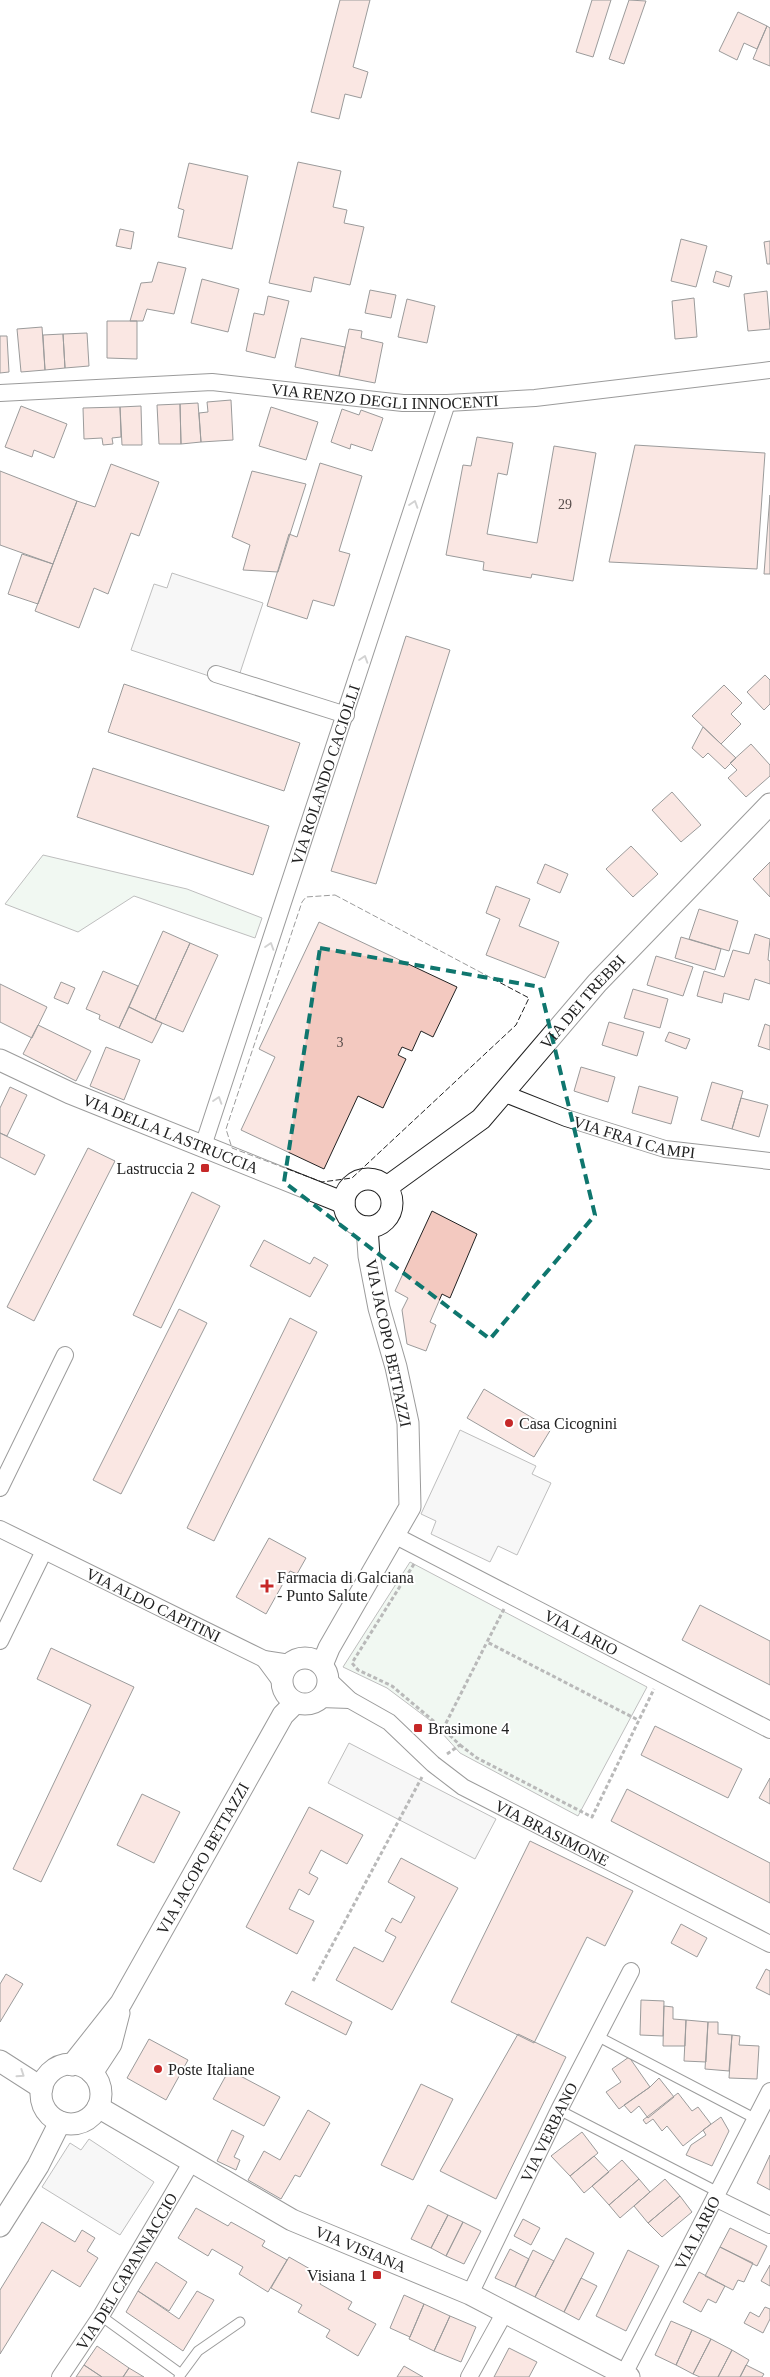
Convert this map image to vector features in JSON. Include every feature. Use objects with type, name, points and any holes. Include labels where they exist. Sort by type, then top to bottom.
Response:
[{"type":"street","name":"VIA RENZO DEGLI INNOCENTI","points":[[0,393],[212,382],[403,403],[447,403],[535,398],[770,370]]},
{"type":"street","name":"VIA ROLANDO CACIOLLI","points":[[203,1146],[447,403]]},
{"type":"street","points":[[216,674],[346,715]]},
{"type":"street","name":"VIA DEI TREBBI","points":[[387,1188],[481,1119],[597,983],[770,804]]},
{"type":"street","name":"VIA DELLA LASTRUCCIA","points":[[0,1060],[70,1093],[344,1204]]},
{"type":"street","name":"VIA FRA I CAMPI","points":[[503,1093],[566,1118],[666,1149],[770,1162]]},
{"type":"street","points":[[370,1180],[379,1182],[387,1188],[391,1196],[392,1205],[390,1214],[384,1221],[376,1226],[367,1227],[360,1226],[349,1217],[344,1204],[346,1194],[352,1186],[360,1181],[370,1180]]},
{"type":"street","name":"VIA JACOPO BETTAZZI","points":[[320,1699],[325,1694],[323,1663],[410,1507],[408,1423],[396,1367],[379,1308],[369,1256],[367,1227]]},
{"type":"street","points":[[0,1488],[65,1355]]},
{"type":"street","name":"VIA ALDO CAPITINI","points":[[0,1529],[264,1659],[287,1692]]},
{"type":"street","name":"VIA LARIO","points":[[394,1535],[770,1730]]},
{"type":"street","points":[[0,1641],[44,1551]]},
{"type":"street","points":[[320,1699],[308,1705],[287,1692],[300,1658],[323,1663]]},
{"type":"street","name":"VIA BRASIMONE","points":[[323,1663],[350,1700],[389,1722],[433,1764],[463,1787],[770,1944]]},
{"type":"street","name":"VIA JACOPO BETTAZZI","points":[[72,2064],[122,2003],[287,1692]]},
{"type":"street","name":"VIA BRASIMONE","points":[[320,1699],[350,1700]]},
{"type":"street","name":"VIA VERBANO","points":[[470,2294],[559,2110],[631,1971]]},
{"type":"street","name":"VIA JACOPO BETTAZZI","points":[[92,2073],[111,2044],[122,2003]]},
{"type":"street","points":[[0,2061],[42,2088]]},
{"type":"street","points":[[72,2064],[92,2073],[100,2089],[98,2107],[86,2120],[69,2124],[60,2122],[47,2112],[43,2104],[42,2088],[50,2073],[56,2068],[72,2064]]},
{"type":"street","name":"VIA LARIO","points":[[626,2376],[770,2091]]},
{"type":"street","name":"VIA VISIANA","points":[[98,2107],[192,2163],[310,2229],[470,2294],[626,2376]]},
{"type":"street","points":[[0,2226],[38,2166],[60,2122]]},
{"type":"street","name":"VIA DEL CAPANNACCIO","points":[[60,2377],[101,2316],[192,2163]]},
{"type":"street","points":[[716,2195],[770,2225]]},
{"type":"street","points":[[469,2377],[505,2312]]},
{"type":"lane","points":[[597,2036],[756,2119]]},
{"type":"lane","points":[[559,2110],[716,2195]]},
{"type":"lane","points":[[101,2316],[180,2376],[198,2351],[240,2322]]},
{"type":"path","points":[[418,1560],[411,1567],[352,1663],[358,1670],[392,1686],[477,1758],[592,1817],[638,1720],[663,1674]]},
{"type":"path","points":[[443,1729],[508,1601]]},
{"type":"path","points":[[487,1642],[638,1720]]},
{"type":"path","points":[[313,1981],[420,1780],[433,1764],[460,1745]]},
{"type":"highlighted area","points":[[320,948],[540,987],[595,1215],[490,1339],[284,1182]]},
{"type":"green space","points":[[43,855],[187,889],[262,918],[255,938],[134,896],[78,932],[5,904]]},
{"type":"green space","points":[[410,1562],[647,1687],[578,1816],[460,1753],[431,1721],[387,1688],[343,1667]]},
{"type":"shaded area","points":[[172,573],[263,603],[236,685],[131,650],[154,584],[167,588]]},
{"type":"shaded area","points":[[460,1430],[536,1466],[532,1474],[551,1483],[517,1555],[498,1546],[490,1562],[431,1534],[436,1521],[421,1514]]},
{"type":"shaded area","points":[[349,1743],[496,1819],[475,1859],[328,1783]]},
{"type":"shaded area","points":[[89,2139],[154,2182],[120,2235],[42,2187],[70,2143],[81,2150]]},
{"type":"building","points":[[340,0],[370,0],[353,67],[368,72],[361,98],[345,94],[339,119],[311,112]]},
{"type":"building","points":[[592,0],[611,0],[593,57],[576,52]]},
{"type":"building","points":[[629,0],[646,1],[624,64],[609,59]]},
{"type":"building","points":[[738,12],[767,26],[757,49],[744,43],[737,60],[719,51]]},
{"type":"building","points":[[767,26],[770,28],[770,66],[753,59]]},
{"type":"building","points":[[298,162],[341,171],[333,207],[347,210],[344,223],[364,227],[350,285],[314,277],[311,292],[269,283]]},
{"type":"building","points":[[189,163],[248,176],[232,249],[178,237],[184,210],[178,208]]},
{"type":"building","points":[[120,229],[134,232],[131,249],[116,246]]},
{"type":"building","points":[[681,239],[707,246],[696,287],[671,281]]},
{"type":"building","points":[[770,241],[770,264],[767,264],[764,242]]},
{"type":"building","points":[[158,262],[186,268],[174,314],[147,309],[143,321],[130,321],[141,283],[152,282]]},
{"type":"building","points":[[716,271],[732,276],[729,287],[713,282]]},
{"type":"building","points":[[202,279],[239,289],[228,332],[191,323]]},
{"type":"building","points":[[370,290],[396,295],[391,318],[365,313]]},
{"type":"building","points":[[767,291],[770,329],[748,331],[744,294]]},
{"type":"building","points":[[268,296],[289,301],[275,358],[246,351],[254,313],[264,315]]},
{"type":"building","points":[[694,298],[697,337],[675,339],[672,301]]},
{"type":"building","points":[[407,299],[435,306],[427,343],[398,337]]},
{"type":"building","points":[[107,321],[137,321],[137,359],[107,358]]},
{"type":"building","points":[[42,327],[45,370],[21,372],[17,329]]},
{"type":"building","points":[[349,329],[362,331],[361,338],[383,343],[375,383],[339,376]]},
{"type":"building","points":[[87,333],[89,366],[65,368],[63,334]]},
{"type":"building","points":[[63,334],[65,368],[45,370],[43,335]]},
{"type":"building","points":[[0,336],[7,336],[9,372],[0,373]]},
{"type":"building","points":[[301,338],[345,347],[339,376],[295,367]]},
{"type":"building","points":[[231,400],[233,440],[201,442],[199,413],[208,412],[207,402]]},
{"type":"building","points":[[198,403],[201,442],[181,444],[180,404]]},
{"type":"building","points":[[180,404],[181,444],[159,444],[157,405]]},
{"type":"building","points":[[21,406],[67,424],[54,458],[34,450],[32,457],[5,447]]},
{"type":"building","points":[[141,406],[142,445],[122,445],[120,407]]},
{"type":"building","points":[[120,407],[121,437],[112,438],[113,444],[103,445],[102,438],[84,439],[83,408]]},
{"type":"building","points":[[271,407],[318,422],[306,460],[259,446]]},
{"type":"building","points":[[342,409],[359,415],[361,410],[383,418],[372,451],[351,444],[350,449],[331,442]]},
{"type":"building","points":[[477,437],[513,443],[507,475],[498,473],[487,534],[537,543],[554,446],[596,453],[573,581],[532,574],[531,578],[483,570],[484,562],[446,555],[463,465],[471,466]]},
{"type":"building","points":[[635,445],[765,453],[757,569],[609,562]]},
{"type":"building","points":[[320,463],[362,476],[339,551],[350,554],[334,606],[313,600],[307,619],[267,606],[289,534],[297,537]]},
{"type":"building","points":[[111,464],[159,482],[139,536],[131,533],[108,594],[94,588],[79,628],[35,611],[77,501],[95,507]]},
{"type":"building","points":[[0,471],[77,501],[53,564],[0,545]]},
{"type":"building","points":[[252,471],[306,484],[278,572],[243,570],[250,545],[232,537]]},
{"type":"building","points":[[770,495],[770,574],[764,574]]},
{"type":"building","points":[[22,554],[53,564],[38,604],[8,594]]},
{"type":"building","points":[[406,636],[450,650],[376,884],[331,871]]},
{"type":"building","points":[[765,675],[770,680],[770,704],[764,710],[747,692]]},
{"type":"building","points":[[124,684],[300,743],[284,791],[108,732]]},
{"type":"building","points":[[724,685],[742,703],[731,714],[741,724],[721,744],[692,716]]},
{"type":"building","points":[[703,727],[736,758],[725,769],[708,753],[703,758],[692,748]]},
{"type":"building","points":[[751,744],[770,765],[770,776],[746,797],[728,778],[737,770],[730,763]]},
{"type":"building","points":[[93,768],[269,826],[253,875],[77,817]]},
{"type":"building","points":[[672,792],[701,825],[681,842],[652,810]]},
{"type":"building","points":[[631,846],[658,874],[633,897],[606,869]]},
{"type":"building","points":[[770,862],[770,897],[753,879]]},
{"type":"building","points":[[545,864],[568,874],[560,893],[537,883]]},
{"type":"building","points":[[496,886],[530,899],[519,926],[559,942],[545,978],[486,955],[500,919],[486,913]]},
{"type":"building","points":[[699,909],[738,921],[729,951],[689,939]]},
{"type":"building","points":[[319,922],[457,987],[433,1037],[421,1031],[412,1051],[402,1047],[398,1055],[406,1059],[383,1108],[358,1096],[324,1169],[241,1130],[275,1057],[259,1049]]},
{"type":"building","points":[[163,931],[190,943],[155,1020],[129,1007]]},
{"type":"building","points":[[755,934],[770,939],[768,960],[770,961],[770,984],[755,979],[749,1000],[724,993],[722,1003],[697,996],[704,971],[724,977],[733,950],[749,954]]},
{"type":"building","points":[[681,937],[721,949],[715,970],[675,958]]},
{"type":"building","points":[[190,943],[218,955],[183,1032],[155,1020]]},
{"type":"building","points":[[656,956],[693,967],[683,996],[647,985]]},
{"type":"building","points":[[103,971],[138,986],[119,1028],[99,1019],[100,1015],[86,1009]]},
{"type":"building","points":[[61,982],[75,988],[68,1004],[54,998]]},
{"type":"building","points":[[0,984],[47,1007],[32,1038],[0,1022]]},
{"type":"building","points":[[633,989],[668,999],[660,1028],[624,1018]]},
{"type":"building","points":[[129,1007],[162,1023],[152,1043],[119,1028]]},
{"type":"building","points":[[609,1022],[644,1032],[637,1056],[602,1045]]},
{"type":"building","points":[[765,1024],[770,1026],[770,1050],[758,1046]]},
{"type":"building","points":[[38,1025],[91,1051],[76,1081],[23,1054]]},
{"type":"building","points":[[669,1032],[690,1039],[686,1049],[665,1041]]},
{"type":"building","points":[[106,1047],[140,1060],[124,1100],[90,1086]]},
{"type":"building","points":[[581,1067],[615,1077],[608,1102],[574,1091]]},
{"type":"building","points":[[712,1082],[743,1091],[732,1129],[701,1120]]},
{"type":"building","points":[[639,1086],[678,1097],[671,1124],[632,1113]]},
{"type":"building","points":[[10,1087],[27,1095],[7,1136],[0,1133],[0,1108]]},
{"type":"building","points":[[741,1098],[768,1105],[759,1137],[732,1129]]},
{"type":"building","points":[[0,1133],[45,1155],[35,1175],[0,1157]]},
{"type":"building","points":[[88,1148],[115,1161],[34,1321],[7,1307]]},
{"type":"building","points":[[192,1192],[220,1206],[161,1328],[133,1315]]},
{"type":"building","points":[[432,1211],[477,1234],[450,1298],[442,1294],[430,1322],[436,1325],[426,1351],[407,1344],[402,1310],[408,1298],[395,1291]]},
{"type":"building","points":[[264,1240],[310,1264],[314,1257],[328,1265],[310,1297],[250,1266]]},
{"type":"building","points":[[179,1309],[207,1323],[121,1494],[93,1480]]},
{"type":"building","points":[[290,1318],[317,1332],[214,1541],[187,1528]]},
{"type":"building","name":"Casa Cicognini","points":[[484,1389],[551,1429],[534,1457],[467,1418]]},
{"type":"building","points":[[269,1538],[306,1558],[297,1574],[290,1571],[266,1614],[236,1597]]},
{"type":"building","points":[[700,1605],[770,1641],[770,1685],[682,1640]]},
{"type":"building","points":[[51,1648],[134,1687],[41,1882],[13,1869],[91,1705],[37,1679]]},
{"type":"building","points":[[655,1726],[742,1769],[728,1798],[641,1755]]},
{"type":"building","points":[[770,1778],[770,1804],[759,1798]]},
{"type":"building","points":[[627,1789],[770,1863],[770,1903],[611,1821]]},
{"type":"building","points":[[142,1794],[180,1812],[154,1863],[117,1845]]},
{"type":"building","points":[[309,1807],[363,1835],[347,1864],[321,1850],[309,1873],[318,1878],[309,1895],[299,1889],[289,1909],[314,1921],[297,1954],[246,1927]]},
{"type":"building","points":[[530,1841],[633,1891],[605,1946],[587,1937],[534,2043],[451,2002]]},
{"type":"building","points":[[401,1858],[458,1888],[392,2010],[336,1980],[354,1947],[383,1962],[396,1937],[385,1931],[392,1918],[401,1923],[415,1897],[388,1882]]},
{"type":"building","points":[[681,1924],[707,1938],[697,1957],[671,1943]]},
{"type":"building","points":[[766,1969],[770,1971],[770,1995],[756,1988]]},
{"type":"building","points":[[6,1974],[23,1984],[0,2022],[0,1984]]},
{"type":"building","points":[[292,1991],[352,2022],[346,2035],[285,2004]]},
{"type":"building","points":[[641,2000],[664,2001],[663,2036],[640,2035]]},
{"type":"building","points":[[664,2006],[673,2007],[673,2019],[686,2020],[685,2046],[663,2046]]},
{"type":"building","points":[[686,2020],[708,2022],[706,2062],[684,2061]]},
{"type":"building","points":[[708,2022],[718,2022],[718,2034],[732,2035],[729,2071],[705,2069]]},
{"type":"building","points":[[518,2034],[566,2057],[496,2199],[440,2171]]},
{"type":"building","points":[[732,2035],[740,2036],[739,2045],[759,2046],[757,2079],[729,2078]]},
{"type":"building","name":"Poste Italiane","points":[[149,2039],[188,2060],[166,2100],[127,2078]]},
{"type":"building","points":[[629,2057],[650,2087],[619,2109],[606,2092],[621,2082],[612,2069]]},
{"type":"building","points":[[229,2070],[280,2097],[264,2126],[213,2099]]},
{"type":"building","points":[[659,2078],[674,2097],[648,2118],[639,2106],[631,2113],[624,2105],[650,2087]]},
{"type":"building","points":[[421,2084],[453,2099],[413,2180],[381,2165]]},
{"type":"building","points":[[678,2093],[692,2111],[698,2107],[711,2124],[683,2146],[667,2126],[662,2131],[653,2119],[646,2124],[643,2120]]},
{"type":"building","points":[[308,2110],[330,2123],[300,2177],[295,2175],[281,2199],[248,2180],[264,2151],[280,2160]]},
{"type":"building","points":[[721,2117],[729,2131],[712,2166],[686,2155],[691,2145],[706,2135],[703,2130]]},
{"type":"building","points":[[232,2130],[244,2136],[234,2157],[240,2160],[236,2170],[217,2161]]},
{"type":"building","points":[[582,2132],[598,2153],[570,2176],[551,2156]]},
{"type":"building","points":[[770,2155],[770,2190],[757,2183]]},
{"type":"building","points":[[594,2156],[609,2172],[584,2193],[570,2176]]},
{"type":"building","points":[[622,2160],[639,2179],[609,2205],[592,2186]]},
{"type":"building","points":[[639,2179],[650,2192],[620,2218],[609,2205]]},
{"type":"building","points":[[665,2179],[680,2196],[648,2223],[634,2206]]},
{"type":"building","points":[[680,2196],[692,2212],[662,2237],[648,2223]]},
{"type":"building","points":[[428,2205],[448,2215],[431,2248],[411,2239]]},
{"type":"building","points":[[196,2208],[228,2226],[231,2222],[265,2241],[262,2246],[287,2260],[268,2292],[239,2274],[243,2267],[212,2249],[208,2256],[178,2238]]},
{"type":"building","points":[[448,2215],[463,2222],[446,2256],[431,2248]]},
{"type":"building","points":[[523,2219],[540,2228],[531,2245],[514,2236]]},
{"type":"building","points":[[42,2222],[75,2242],[82,2230],[95,2238],[87,2251],[98,2258],[80,2287],[52,2270],[0,2354],[0,2290]]},
{"type":"building","points":[[463,2222],[481,2231],[464,2264],[446,2256]]},
{"type":"building","points":[[730,2228],[767,2246],[757,2266],[720,2247]]},
{"type":"building","points":[[566,2238],[594,2253],[564,2312],[535,2297]]},
{"type":"building","points":[[720,2247],[753,2263],[744,2282],[738,2280],[733,2290],[705,2276]]},
{"type":"building","points":[[510,2249],[529,2259],[515,2287],[495,2278]]},
{"type":"building","points":[[533,2250],[554,2261],[535,2297],[515,2287]]},
{"type":"building","points":[[628,2250],[659,2266],[626,2331],[596,2316]]},
{"type":"building","points":[[289,2257],[324,2277],[320,2284],[352,2302],[348,2309],[376,2324],[358,2356],[326,2337],[330,2330],[298,2312],[302,2305],[271,2288]]},
{"type":"building","points":[[156,2262],[187,2282],[169,2311],[138,2291]]},
{"type":"building","points":[[770,2265],[770,2286],[761,2281]]},
{"type":"building","points":[[699,2272],[725,2286],[716,2303],[708,2299],[701,2312],[683,2302]]},
{"type":"building","points":[[581,2278],[597,2286],[579,2320],[564,2312]]},
{"type":"building","points":[[138,2291],[179,2319],[197,2291],[214,2300],[183,2351],[126,2312]]},
{"type":"building","points":[[404,2295],[424,2304],[410,2337],[390,2328]]},
{"type":"building","points":[[424,2304],[450,2316],[434,2351],[409,2339]]},
{"type":"building","points":[[765,2307],[770,2309],[770,2319],[763,2333],[744,2323],[750,2312],[759,2317]]},
{"type":"building","points":[[450,2316],[476,2327],[461,2362],[434,2351]]},
{"type":"building","points":[[671,2321],[692,2330],[676,2365],[655,2355]]},
{"type":"building","points":[[692,2330],[711,2339],[693,2374],[676,2365]]},
{"type":"building","points":[[711,2339],[732,2350],[718,2377],[700,2377],[693,2374]]},
{"type":"building","points":[[97,2346],[129,2368],[123,2377],[102,2377],[84,2365]]},
{"type":"building","points":[[509,2348],[537,2362],[529,2377],[494,2377]]},
{"type":"building","points":[[732,2350],[749,2360],[740,2377],[718,2377]]},
{"type":"building","points":[[84,2365],[102,2377],[76,2377]]},
{"type":"building","points":[[746,2365],[764,2374],[762,2377],[740,2377]]},
{"type":"building","points":[[404,2366],[423,2377],[397,2377]]},
{"type":"building","points":[[129,2368],[144,2377],[123,2377]]},
{"type":"fence","points":[[335,895],[529,998],[516,1025],[352,1178],[322,1182],[232,1148],[226,1129],[302,902],[306,897],[335,895]]},
{"type":"place","name":"Lastruccia 2","points":[[205,1168]]},
{"type":"place","name":"Casa Cicognini","points":[[509,1423]]},
{"type":"place","name":"Farmacia di Galciana - Punto Salute","points":[[267,1586]]},
{"type":"place","name":"Brasimone 4","points":[[418,1728]]},
{"type":"place","name":"Poste Italiane","points":[[158,2069]]},
{"type":"place","name":"Visiana 1","points":[[377,2275]]}]
